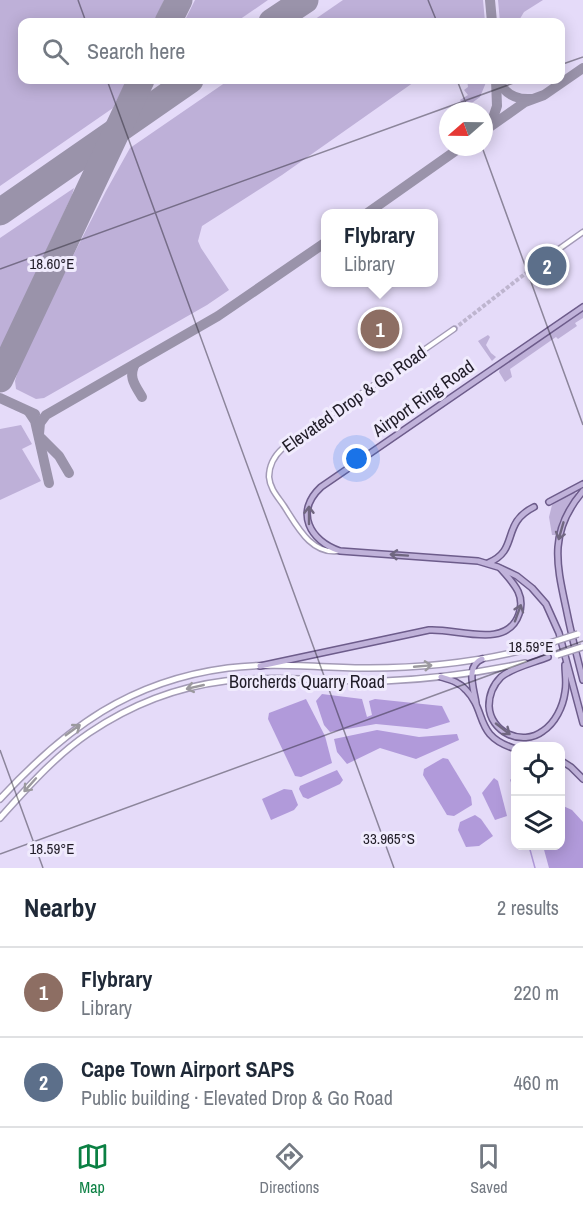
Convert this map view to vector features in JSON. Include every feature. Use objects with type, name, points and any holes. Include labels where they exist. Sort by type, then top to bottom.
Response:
[{"type":"main road","name":"Airport Ring Road","points":[[565,657],[550,611],[538,594],[520,578],[487,563],[340,551],[321,543],[314,535],[309,525],[309,507],[318,491],[583,307]]},
{"type":"main road","points":[[549,502],[583,484]]},
{"type":"main road","points":[[583,491],[570,508],[561,530],[557,551],[558,573],[583,681]]},
{"type":"main road","points":[[487,563],[503,554],[516,522],[522,514],[534,507]]},
{"type":"main road","points":[[260,666],[428,630],[499,634],[515,622],[521,605],[520,594],[515,584],[500,567]]},
{"type":"main road","name":"Borcherds Quarry Road","points":[[0,799],[54,744],[81,724],[112,705],[152,687],[189,675],[227,668],[260,666],[402,667],[482,658],[553,642],[581,633]]},
{"type":"main road","name":"Borcherds Quarry Road","points":[[0,818],[42,772],[84,736],[127,711],[173,693],[216,682],[247,679],[384,681],[441,677],[548,657],[582,646]]},
{"type":"main road","points":[[576,655],[583,673]]},
{"type":"main road","points":[[548,657],[506,674],[493,687],[489,699],[490,714],[498,727],[508,734],[522,738],[536,735],[544,731],[555,720],[566,692],[565,657]]},
{"type":"main road","points":[[565,657],[583,723]]},
{"type":"main road","points":[[482,658],[474,664],[472,673],[478,711],[489,733],[501,743],[511,747]]},
{"type":"main road","points":[[441,677],[453,680],[466,689],[478,711]]},
{"type":"main road","points":[[565,762],[583,778]]},
{"type":"street","points":[[535,266],[583,232]]},
{"type":"street","name":"Elevated Drop & Go Road","points":[[340,551],[323,550],[309,541],[275,493],[270,481],[270,468],[276,456],[454,329]]},
{"type":"shaded area","points":[[0,0],[164,0],[156,18],[18,18],[18,84],[125,84],[113,108],[0,186]]},
{"type":"shaded area","points":[[195,0],[268,0],[242,18],[186,18]]},
{"type":"shaded area","points":[[343,0],[483,0],[485,18],[317,18]]},
{"type":"shaded area","points":[[498,0],[543,0],[524,12],[520,18],[500,18]]},
{"type":"shaded area","points":[[223,84],[411,84],[282,175],[202,226],[198,241],[229,290],[207,305],[44,398],[36,399],[16,389],[15,381],[23,354],[130,148]]},
{"type":"shaded area","points":[[468,84],[485,84],[480,97],[473,102],[461,102],[460,100],[468,95],[464,90],[468,87]]},
{"type":"shaded area","points":[[74,188],[72,195],[0,350],[0,238]]},
{"type":"shaded area","points":[[583,311],[583,318],[575,323],[577,326],[558,339],[556,337],[510,369],[512,377],[505,382],[499,372],[500,368]]},
{"type":"shaded area","points":[[488,335],[490,337],[486,345],[496,357],[492,361],[478,341]]},
{"type":"shaded area","points":[[21,425],[32,444],[22,449],[41,481],[0,500],[0,429]]},
{"type":"shaded area","points":[[574,492],[577,494],[560,521],[556,535],[552,535],[549,517],[552,505]]},
{"type":"shaded area","points":[[322,694],[362,699],[367,717],[372,715],[369,701],[375,699],[442,706],[450,722],[427,729],[376,724],[330,732],[324,725],[316,701]]},
{"type":"shaded area","points":[[306,699],[325,736],[332,763],[301,777],[295,776],[268,719],[269,713]]},
{"type":"shaded area","points":[[377,730],[419,737],[457,734],[459,740],[416,759],[380,748],[347,764],[337,752],[334,739]]},
{"type":"shaded area","points":[[443,758],[448,759],[471,797],[472,805],[454,816],[447,815],[423,775],[424,769]]},
{"type":"shaded area","points":[[337,770],[343,780],[340,784],[308,799],[303,797],[300,786]]},
{"type":"shaded area","points":[[494,778],[498,781],[507,816],[495,820],[482,793]]},
{"type":"shaded area","points":[[284,789],[292,790],[298,805],[294,810],[271,820],[262,799]]},
{"type":"shaded area","points":[[565,807],[572,810],[583,822],[583,868],[549,868],[544,850],[565,850]]},
{"type":"shaded area","points":[[475,815],[481,819],[493,836],[479,846],[466,847],[458,830],[460,822]]},
{"type":"waterway","points":[[530,850],[535,868]]},
{"type":"taxiway","points":[[490,0],[492,18]]},
{"type":"taxiway","points":[[565,80],[583,68]]},
{"type":"taxiway","points":[[493,118],[497,106],[496,84]]},
{"type":"taxiway","points":[[501,84],[511,95],[531,99]]},
{"type":"taxiway","points":[[493,125],[525,102],[544,95],[560,84]]},
{"type":"taxiway","points":[[373,209],[448,156]]},
{"type":"taxiway","points":[[39,434],[40,423],[46,415],[218,316],[321,245]]},
{"type":"taxiway","points":[[135,364],[132,377],[142,397]]},
{"type":"taxiway","points":[[0,398],[35,414]]},
{"type":"taxiway","points":[[29,412],[35,421],[49,483]]},
{"type":"taxiway","points":[[41,438],[59,456],[69,473]]},
{"type":"runway","points":[[170,18],[179,0]]},
{"type":"runway","points":[[278,18],[305,0]]},
{"type":"runway","points":[[0,379],[139,84]]},
{"type":"runway","points":[[0,212],[184,84]]},
{"type":"tunnel","points":[[454,329],[535,266]]},
{"type":"place","name":"Cape Town Airport SAPS","points":[[547,266]]},
{"type":"place","name":"Flybrary","points":[[380,329]]}]
